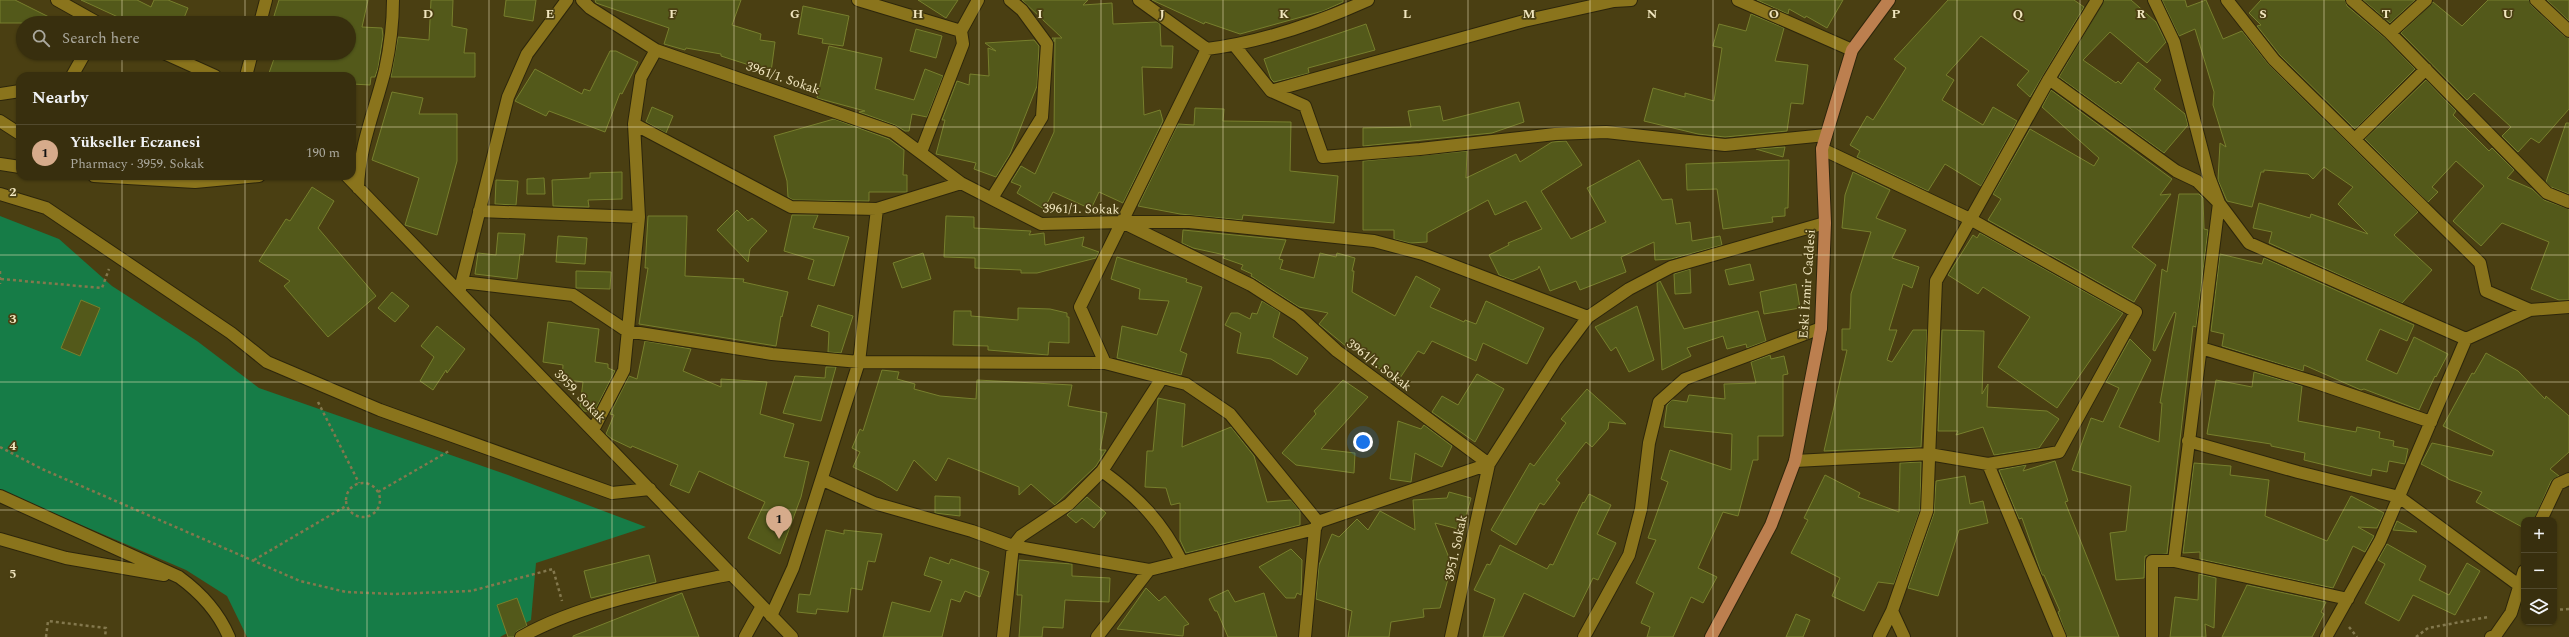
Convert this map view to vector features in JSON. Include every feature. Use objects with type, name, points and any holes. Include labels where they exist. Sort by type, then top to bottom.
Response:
[{"type":"main road","name":"Eski İzmir Caddesi","points":[[1710,637],[1771,525],[1795,461],[1821,328],[1825,223],[1822,149],[1852,50],[1889,0]]},
{"type":"street","points":[[56,0],[85,16]]},
{"type":"street","points":[[262,16],[266,0]]},
{"type":"street","points":[[358,188],[360,158],[385,70],[392,35],[393,0]]},
{"type":"street","points":[[567,0],[527,54],[508,97],[461,286],[573,295],[627,331],[772,354],[859,362],[1104,363],[1186,384],[1230,414],[1317,526],[1305,637]]},
{"type":"street","name":"3961/1. Sokak","points":[[582,0],[656,50],[893,132],[961,183],[1041,224],[1122,222],[1250,285],[1299,316],[1337,351],[1489,464]]},
{"type":"street","points":[[858,0],[962,31]]},
{"type":"street","points":[[921,152],[963,44],[962,31],[978,0]]},
{"type":"street","points":[[992,198],[1042,117],[1047,44],[1022,10],[1010,0]]},
{"type":"street","points":[[1140,0],[1207,49],[1235,46],[1322,21],[1368,0]]},
{"type":"street","points":[[1271,91],[1524,21],[1614,1],[1631,0]]},
{"type":"street","points":[[1738,0],[1852,50]]},
{"type":"street","points":[[1879,637],[1892,611],[1927,510],[1936,280],[2049,79],[2097,0]]},
{"type":"street","points":[[2154,0],[2174,42],[2209,176],[2219,203],[2174,561]]},
{"type":"street","points":[[2228,0],[2274,60],[2480,263],[2486,291],[2530,310]]},
{"type":"street","points":[[2352,0],[2390,33],[2547,193],[2569,202]]},
{"type":"street","points":[[2390,33],[2426,0]]},
{"type":"street","points":[[2536,0],[2569,31]]},
{"type":"street","points":[[1235,46],[1271,91],[1305,106],[1323,157],[1420,150],[1555,134],[1606,132],[1725,145],[1826,135]]},
{"type":"street","points":[[1104,363],[1080,306],[1207,49]]},
{"type":"street","points":[[593,430],[624,370],[639,217],[634,124],[640,76],[656,50]]},
{"type":"street","points":[[74,72],[81,60]]},
{"type":"street","points":[[180,60],[206,72]]},
{"type":"street","points":[[247,72],[250,60]]},
{"type":"street","points":[[2355,139],[2426,69]]},
{"type":"street","points":[[2049,79],[2176,171],[2197,181],[2219,203],[2249,243],[2466,339]]},
{"type":"street","points":[[0,94],[16,92]]},
{"type":"street","points":[[0,121],[16,131]]},
{"type":"street","points":[[634,124],[791,207],[877,209],[961,183]]},
{"type":"street","points":[[1795,461],[1929,454],[1988,464],[2060,452],[2136,312],[1970,219],[1822,149]]},
{"type":"street","points":[[0,164],[16,166]]},
{"type":"street","points":[[161,180],[195,182],[216,180]]},
{"type":"street","name":"3959. Sokak","points":[[351,180],[461,286],[593,430],[792,637]]},
{"type":"street","points":[[0,194],[46,208],[231,333],[267,362],[380,410],[612,493],[650,489]]},
{"type":"street","points":[[771,616],[793,568],[823,480],[859,362],[877,209]]},
{"type":"street","points":[[479,211],[639,217]]},
{"type":"street","points":[[1122,222],[1189,222],[1374,241],[1423,254],[1588,317]]},
{"type":"street","points":[[823,480],[874,503],[972,531],[1013,546],[1150,570],[1182,562],[1317,526],[1489,464],[1555,361],[1588,317],[1629,289],[1671,267],[1825,223]]},
{"type":"street","points":[[2326,637],[2380,541],[2466,339],[2530,310],[2569,307]]},
{"type":"street","points":[[1584,637],[1630,555],[1641,509],[1649,443],[1659,402],[1684,379],[1821,328]]},
{"type":"street","points":[[2201,348],[2314,382],[2431,422]]},
{"type":"street","points":[[1003,637],[1013,546],[1021,536],[1069,504],[1102,471],[1162,378]]},
{"type":"street","points":[[2188,441],[2298,472],[2399,497],[2520,586]]},
{"type":"street","name":"3951. Sokak","points":[[1451,637],[1489,464]]},
{"type":"street","points":[[1988,464],[2060,637]]},
{"type":"street","points":[[1102,471],[1128,490],[1155,517],[1168,535],[1182,562]]},
{"type":"street","points":[[2542,517],[2558,484],[2569,479]]},
{"type":"street","points":[[0,496],[179,577],[200,593],[223,622],[229,637]]},
{"type":"street","points":[[0,539],[66,558],[179,577]]},
{"type":"street","points":[[2152,637],[2152,561],[2174,561],[2348,599]]},
{"type":"street","points":[[1098,637],[1150,570]]},
{"type":"street","points":[[521,637],[542,625],[645,592],[732,574]]},
{"type":"street","points":[[2491,637],[2495,636],[2511,613],[2521,582]]},
{"type":"street","points":[[745,637],[762,606]]},
{"type":"street","points":[[1892,611],[1904,637]]},
{"type":"path","points":[[1,279],[102,288],[115,254]]},
{"type":"path","points":[[0,271],[0,284]]},
{"type":"path","points":[[306,379],[359,483]]},
{"type":"path","points":[[378,492],[466,441]]},
{"type":"path","points":[[0,447],[42,469],[300,581],[338,590],[393,594],[471,591],[553,569],[567,617]]},
{"type":"path","points":[[359,483],[370,485],[378,492],[379,506],[368,516],[354,514],[346,506],[347,495],[350,489],[359,483]]},
{"type":"path","points":[[254,560],[346,506]]},
{"type":"path","points":[[2557,610],[2569,609]]},
{"type":"path","points":[[2416,637],[2428,628],[2511,613]]},
{"type":"path","points":[[46,637],[48,621],[106,628],[105,637]]},
{"type":"green space","points":[[0,216],[59,239],[112,286],[197,341],[259,388],[508,475],[646,527],[536,563],[531,620],[500,637],[247,637],[227,596],[186,570],[0,490]]},
{"type":"building","points":[[0,0],[15,0],[47,16],[16,16],[16,23],[0,23]]},
{"type":"building","points":[[81,0],[137,0],[151,7],[154,0],[168,0],[188,8],[185,16],[116,16]]},
{"type":"building","points":[[279,0],[368,0],[362,27],[382,28],[383,36],[378,68],[375,77],[371,77],[370,85],[356,84],[356,72],[269,72],[274,60],[356,60],[356,16],[274,16]]},
{"type":"building","points":[[431,0],[453,0],[452,26],[467,29],[464,53],[475,53],[475,77],[391,77],[398,37],[429,40]]},
{"type":"building","points":[[506,0],[536,0],[533,21],[504,16]]},
{"type":"building","points":[[595,0],[741,0],[732,25],[761,34],[760,40],[775,42],[771,72],[721,56],[721,54],[686,48],[685,50],[664,44],[669,28],[596,3]]},
{"type":"building","points":[[918,0],[958,0],[946,18]]},
{"type":"building","points":[[1022,0],[1088,0],[1083,5],[1112,3],[1113,24],[1157,22],[1160,24],[1161,46],[1173,46],[1172,68],[1142,67],[1144,115],[1160,110],[1163,121],[1123,203],[1099,192],[1091,209],[1053,192],[1044,209],[1017,193],[1021,186],[1011,182],[1021,166],[1035,174],[1054,132],[1055,38],[1062,38]]},
{"type":"building","points":[[1152,0],[1343,0],[1343,2],[1323,11],[1240,34],[1205,22],[1204,24]]},
{"type":"building","points":[[1757,0],[1843,0],[1827,28],[1806,16],[1805,18],[1789,9],[1788,14]]},
{"type":"building","points":[[1948,0],[2074,0],[2084,7],[2030,97],[2017,85],[2029,71],[1981,36],[1946,75],[1954,80],[1942,100],[1983,125],[1993,107],[2017,121],[1981,186],[1945,164],[1928,191],[1857,157],[1860,151],[1850,145],[1867,116],[1873,120],[1906,68],[1894,59]]},
{"type":"building","points":[[2104,0],[2131,0],[2156,22],[2166,42],[2147,63],[2110,32],[2083,60],[2116,83],[2118,81],[2121,84],[2138,62],[2161,80],[2154,89],[2185,114],[2188,125],[2164,153],[2059,77]]},
{"type":"building","points":[[2162,0],[2185,0],[2187,7],[2206,0],[2223,39],[2242,31],[2269,65],[2418,212],[2394,235],[2432,270],[2402,303],[2269,243],[2272,232],[2253,228],[2259,203],[2310,218],[2311,214],[2368,234],[2338,204],[2353,187],[2324,167],[2313,179],[2308,174],[2264,170],[2264,172],[2261,172],[2252,207],[2227,201],[2218,180],[2220,143],[2226,147],[2213,105],[2214,92],[2195,29],[2179,36]]},
{"type":"building","points":[[2261,0],[2345,0],[2347,6],[2385,38],[2415,69],[2355,129],[2280,55],[2257,26],[2261,25],[2249,13]]},
{"type":"building","points":[[2363,0],[2415,0],[2390,23]]},
{"type":"building","points":[[2488,0],[2529,0],[2531,5],[2564,36],[2569,38],[2569,109],[2539,143],[2531,138],[2518,152],[2502,136],[2511,127],[2474,93],[2467,100],[2401,33],[2433,2],[2462,26]]},
{"type":"building","points":[[2547,0],[2569,0],[2569,21]]},
{"type":"building","points":[[803,6],[849,16],[843,46],[822,43],[823,39],[798,34]]},
{"type":"building","points":[[1751,14],[1784,28],[1775,61],[1808,65],[1803,104],[1791,103],[1787,131],[1725,137],[1698,134],[1644,121],[1653,88],[1685,97],[1685,93],[1714,101],[1722,48],[1713,46],[1719,24],[1746,31]]},
{"type":"building","points":[[1366,24],[1375,50],[1308,68],[1309,73],[1274,82],[1271,79],[1264,59]]},
{"type":"building","points":[[916,29],[942,36],[936,58],[910,51]]},
{"type":"building","points":[[1034,40],[1039,46],[1037,86],[1010,154],[996,177],[974,169],[976,163],[936,154],[945,120],[942,120],[957,81],[969,85],[970,74],[989,76],[988,48],[996,51],[985,43]]},
{"type":"building","points":[[829,46],[882,58],[875,89],[914,100],[925,69],[943,76],[927,117],[912,114],[909,131],[905,131],[895,125],[859,112],[865,111],[817,98]]},
{"type":"building","points":[[610,51],[616,51],[638,62],[622,94],[620,93],[605,132],[549,111],[546,116],[515,101],[535,69],[582,94],[584,89],[590,91]]},
{"type":"building","points":[[2426,80],[2456,111],[2453,115],[2489,151],[2492,148],[2514,170],[2507,178],[2532,189],[2544,200],[2569,209],[2569,300],[2559,300],[2531,289],[2549,242],[2502,223],[2481,246],[2453,221],[2484,186],[2456,161],[2432,187],[2438,192],[2428,202],[2365,139]]},
{"type":"building","points":[[2051,90],[2172,179],[2160,195],[2171,194],[2132,247],[2156,265],[2134,302],[1988,220],[2001,199],[1993,194],[2030,129],[2094,166],[2099,158],[2042,107]]},
{"type":"building","points":[[392,92],[423,98],[419,114],[457,114],[457,161],[437,235],[405,225],[419,178],[372,160]]},
{"type":"building","points":[[1519,102],[1524,122],[1492,133],[1363,146],[1363,128],[1411,127],[1408,111],[1440,106],[1443,121]]},
{"type":"building","points":[[652,107],[673,116],[666,133],[646,122]]},
{"type":"building","points":[[1195,108],[1224,109],[1223,121],[1291,122],[1290,171],[1338,176],[1334,223],[1243,215],[1242,220],[1180,214],[1138,206],[1178,124],[1194,125]]},
{"type":"building","points":[[834,119],[889,139],[904,150],[903,175],[907,175],[907,192],[869,192],[869,201],[793,200],[788,197],[787,181],[774,136]]},
{"type":"building","points":[[2566,123],[2569,123],[2569,194],[2551,187],[2546,182]]},
{"type":"building","points":[[1566,141],[1582,165],[1541,191],[1571,239],[1606,222],[1587,188],[1639,160],[1662,200],[1672,199],[1676,224],[1690,222],[1692,241],[1720,236],[1722,245],[1671,259],[1655,260],[1654,242],[1621,257],[1626,272],[1580,290],[1576,281],[1550,291],[1539,266],[1538,269],[1512,280],[1499,275],[1489,255],[1509,245],[1508,243],[1542,229],[1526,201],[1495,215],[1488,200],[1427,233],[1427,242],[1410,243],[1394,239],[1394,230],[1363,230],[1363,161],[1467,151],[1466,178],[1516,154],[1520,162],[1552,142]]},
{"type":"building","points":[[1785,147],[1783,157],[1756,149]]},
{"type":"building","points":[[1789,160],[1788,208],[1785,208],[1785,216],[1772,217],[1773,222],[1723,229],[1717,189],[1687,190],[1686,164]]},
{"type":"building","points":[[622,172],[622,199],[588,200],[589,207],[553,206],[552,180],[590,178],[590,173]]},
{"type":"building","points":[[1853,172],[1890,190],[1876,218],[1906,230],[1892,258],[1919,267],[1912,288],[1903,284],[1889,330],[1897,330],[1887,360],[1892,362],[1913,330],[1927,330],[1921,447],[1824,451],[1847,350],[1842,350],[1842,329],[1850,329],[1851,294],[1871,232],[1842,228],[1845,195]]},
{"type":"building","points":[[544,178],[545,194],[527,194],[527,179]]},
{"type":"building","points":[[496,180],[518,181],[516,205],[495,204]]},
{"type":"building","points":[[312,187],[334,201],[318,228],[376,296],[328,337],[284,286],[290,281],[259,261],[286,219],[290,221]]},
{"type":"building","points":[[2179,194],[2199,194],[2203,198],[2204,229],[2208,230],[2196,327],[2193,326],[2167,554],[2145,556],[2144,578],[2116,580],[2110,533],[2126,531],[2131,486],[2072,470],[2091,418],[2103,422],[2119,388],[2106,382],[2130,339],[2151,360],[2119,427],[2159,442],[2162,403],[2160,403],[2176,313],[2174,312],[2155,351],[2153,350],[2162,269],[2167,272]]},
{"type":"building","points":[[737,210],[748,221],[752,218],[767,231],[750,249],[748,262],[717,230]]},
{"type":"building","points":[[792,215],[818,215],[813,228],[849,237],[834,286],[808,279],[814,260],[784,251]]},
{"type":"building","points":[[648,216],[687,216],[685,276],[744,279],[743,282],[788,292],[782,317],[781,316],[776,346],[639,324],[648,268],[645,268]]},
{"type":"building","points":[[946,216],[974,217],[974,228],[1031,231],[1029,235],[1044,233],[1045,245],[1084,237],[1082,246],[1099,252],[1096,258],[1037,273],[1021,273],[1021,270],[975,268],[975,258],[944,257]]},
{"type":"building","points":[[1183,230],[1286,240],[1279,259],[1283,260],[1280,269],[1314,278],[1320,253],[1336,257],[1337,253],[1355,258],[1352,271],[1354,271],[1352,292],[1395,316],[1416,276],[1440,289],[1430,307],[1464,322],[1465,320],[1476,324],[1486,301],[1544,328],[1527,364],[1483,343],[1476,361],[1432,341],[1424,354],[1418,351],[1398,381],[1374,365],[1376,361],[1352,341],[1347,347],[1319,324],[1328,313],[1299,307],[1251,276],[1252,274],[1241,269],[1243,265],[1223,258],[1225,255],[1193,248],[1182,243]]},
{"type":"building","points":[[498,233],[525,234],[523,255],[520,254],[517,279],[475,274],[478,253],[496,255]]},
{"type":"building","points":[[1980,233],[2123,313],[2057,408],[1998,367],[2030,317],[1983,287],[1978,294],[1948,275],[1973,235],[1977,238]]},
{"type":"building","points":[[558,236],[587,238],[585,264],[556,262]]},
{"type":"building","points":[[923,253],[931,279],[902,288],[893,263]]},
{"type":"building","points":[[2220,254],[2262,264],[2264,258],[2414,325],[2407,341],[2380,329],[2366,360],[2397,374],[2414,337],[2448,354],[2436,377],[2435,376],[2419,410],[2364,389],[2361,390],[2304,365],[2303,371],[2222,346],[2224,334],[2211,331]]},
{"type":"building","points":[[1117,257],[1187,279],[1186,282],[1202,287],[1180,351],[1187,354],[1181,375],[1117,358],[1122,326],[1157,335],[1169,301],[1139,299],[1140,289],[1111,279]]},
{"type":"building","points":[[1750,264],[1754,280],[1729,285],[1725,270]]},
{"type":"building","points":[[1690,269],[1691,293],[1675,294],[1674,274]]},
{"type":"building","points":[[576,271],[611,272],[610,289],[576,288]]},
{"type":"building","points":[[1660,281],[1684,329],[1758,311],[1766,341],[1747,348],[1746,344],[1727,349],[1723,336],[1687,348],[1691,356],[1662,370],[1657,283]]},
{"type":"building","points":[[1796,284],[1800,308],[1764,314],[1760,292]]},
{"type":"building","points":[[392,292],[409,306],[395,322],[378,308]]},
{"type":"building","points":[[81,300],[100,308],[80,356],[61,348]]},
{"type":"building","points":[[1262,301],[1280,312],[1273,337],[1308,358],[1297,375],[1271,359],[1237,353],[1241,333],[1225,325],[1231,313],[1238,313],[1250,319],[1252,313],[1257,314]]},
{"type":"building","points":[[818,305],[853,316],[841,353],[828,352],[829,332],[811,326]]},
{"type":"building","points":[[1637,306],[1654,360],[1629,372],[1616,347],[1611,351],[1595,327]]},
{"type":"building","points":[[1018,308],[1050,309],[1067,313],[1067,317],[1069,317],[1069,343],[1049,342],[1048,355],[988,350],[988,346],[953,345],[954,311],[971,311],[971,316],[1018,320]]},
{"type":"building","points":[[548,322],[599,329],[595,362],[608,364],[608,368],[615,371],[594,412],[584,411],[580,406],[583,382],[562,379],[563,365],[543,362]]},
{"type":"building","points":[[437,326],[465,349],[447,373],[446,370],[433,390],[420,381],[434,357],[421,346]]},
{"type":"building","points":[[1942,330],[1984,331],[1982,394],[1988,384],[1987,407],[2047,411],[2059,419],[2039,448],[1994,455],[1983,427],[1956,435],[1958,431],[1938,431]]},
{"type":"building","points":[[645,341],[691,349],[683,371],[721,387],[721,379],[767,382],[760,414],[794,424],[784,457],[809,462],[801,497],[780,554],[748,538],[765,502],[699,471],[689,493],[670,485],[678,465],[632,446],[631,448],[612,439],[606,434],[614,415],[610,414],[629,376],[637,379]]},
{"type":"building","points":[[2486,353],[2518,371],[2545,399],[2546,396],[2569,416],[2569,452],[2550,469],[2559,476],[2551,481],[2535,517],[2521,517],[2521,526],[2476,502],[2482,492],[2448,479],[2421,464],[2432,443],[2492,456],[2494,451],[2443,426],[2472,373],[2474,374]]},
{"type":"building","points":[[1770,355],[1771,359],[1784,356],[1788,374],[1783,375],[1783,436],[1758,436],[1758,460],[1753,460],[1738,516],[1723,512],[1698,568],[1717,577],[1703,603],[1691,597],[1673,637],[1647,637],[1650,627],[1641,623],[1654,593],[1636,583],[1656,540],[1648,538],[1668,482],[1661,479],[1670,450],[1731,470],[1732,434],[1664,427],[1667,405],[1672,400],[1687,402],[1689,395],[1725,399],[1724,384],[1756,383],[1751,362]]},
{"type":"building","points":[[826,367],[836,367],[821,421],[783,413],[795,376],[825,378]]},
{"type":"building","points":[[882,370],[899,372],[897,379],[915,384],[914,389],[940,396],[976,399],[977,380],[1072,385],[1068,406],[1107,413],[1100,450],[1106,450],[1096,466],[1055,505],[1031,484],[1019,495],[1019,487],[948,458],[936,481],[914,460],[897,491],[880,480],[853,467],[860,452],[852,448],[860,429],[863,431]]},
{"type":"building","points":[[2254,372],[2302,386],[2298,421],[2356,432],[2357,427],[2380,432],[2379,438],[2394,441],[2393,446],[2408,449],[2405,464],[2389,461],[2387,472],[2372,469],[2371,476],[2304,460],[2305,453],[2271,446],[2271,444],[2207,434],[2216,380],[2252,387]]},
{"type":"building","points":[[1477,374],[1504,389],[1475,442],[1432,412],[1442,396],[1458,405]]},
{"type":"building","points":[[1343,380],[1368,397],[1321,449],[1355,453],[1354,473],[1296,465],[1282,453],[1316,414],[1314,411]]},
{"type":"building","points":[[1587,389],[1626,424],[1609,422],[1608,429],[1592,447],[1586,442],[1556,480],[1560,483],[1544,505],[1540,503],[1516,545],[1491,530],[1530,463],[1534,466],[1566,423],[1561,419]]},
{"type":"building","points":[[1158,398],[1185,404],[1182,447],[1231,427],[1254,456],[1267,502],[1291,500],[1300,511],[1300,525],[1186,553],[1180,540],[1180,503],[1171,505],[1166,488],[1145,487],[1147,451],[1153,451]]},
{"type":"building","points":[[1398,421],[1421,429],[1424,425],[1452,446],[1442,467],[1415,453],[1411,482],[1390,479]]},
{"type":"building","points":[[2055,461],[2068,501],[2065,502],[2119,637],[2067,637],[2058,612],[2060,611],[2044,575],[2042,575],[2022,518],[2019,519],[1999,470],[2026,465],[2023,471]]},
{"type":"building","points":[[1921,462],[1920,510],[1894,584],[1878,582],[1864,611],[1832,596],[1840,578],[1791,553],[1808,520],[1804,518],[1825,475],[1860,493],[1858,497],[1899,512],[1900,463]]},
{"type":"building","points":[[2194,463],[2231,466],[2230,475],[2269,480],[2265,516],[2327,541],[2351,496],[2384,513],[2377,528],[2358,527],[2374,536],[2365,552],[2353,546],[2333,588],[2200,559],[2200,552],[2183,553]]},
{"type":"building","points":[[1965,476],[1970,504],[1983,501],[1988,523],[1959,530],[1938,596],[1908,588],[1934,513],[1936,481]]},
{"type":"building","points":[[1449,492],[1471,498],[1462,530],[1435,523],[1452,565],[1440,608],[1423,609],[1424,617],[1391,622],[1389,637],[1348,637],[1352,611],[1316,599],[1319,565],[1332,534],[1339,537],[1357,519],[1368,530],[1380,511],[1415,530],[1413,500],[1447,498]]},
{"type":"building","points":[[1589,494],[1611,505],[1597,534],[1616,543],[1598,580],[1593,578],[1574,617],[1524,593],[1503,637],[1483,637],[1495,599],[1474,590],[1487,564],[1490,565],[1500,545],[1547,569],[1550,564],[1553,565],[1583,502],[1584,503]]},
{"type":"building","points":[[935,496],[960,497],[960,516],[935,513]]},
{"type":"building","points":[[1087,497],[1106,513],[1094,528],[1082,518],[1076,523],[1067,515]]},
{"type":"building","points":[[2397,521],[2417,532],[2393,530]]},
{"type":"building","points":[[826,530],[844,534],[844,530],[882,534],[875,562],[868,561],[862,590],[851,588],[848,612],[817,609],[816,614],[797,612],[799,594],[810,595]]},
{"type":"building","points":[[2387,544],[2426,566],[2419,580],[2449,595],[2467,563],[2480,571],[2455,615],[2413,595],[2399,621],[2365,603],[2385,564],[2378,560]]},
{"type":"building","points":[[1291,549],[1302,560],[1301,595],[1297,593],[1295,598],[1286,598],[1259,567]]},
{"type":"building","points":[[649,555],[656,582],[591,598],[584,571]]},
{"type":"building","points":[[930,557],[949,564],[951,559],[989,572],[980,597],[965,591],[960,602],[951,599],[942,637],[883,637],[892,602],[930,612],[942,581],[924,575]]},
{"type":"building","points":[[1019,560],[1072,564],[1072,576],[1110,578],[1109,602],[1065,600],[1063,628],[1043,627],[1042,637],[1019,637],[1022,595],[1017,595]]},
{"type":"building","points":[[2199,574],[2216,578],[2214,628],[2205,624],[2206,637],[2170,637],[2175,597],[2198,600]]},
{"type":"building","points":[[2247,585],[2326,602],[2321,612],[2324,614],[2312,637],[2222,637]]},
{"type":"building","points":[[1146,588],[1159,601],[1165,596],[1189,624],[1184,626],[1183,636],[1117,629]]},
{"type":"building","points":[[1228,590],[1235,602],[1264,593],[1277,637],[1228,637],[1217,611],[1215,611],[1209,599]]},
{"type":"building","points":[[682,593],[699,637],[573,637],[573,636]]},
{"type":"building","points":[[517,598],[527,626],[517,631],[514,637],[508,637],[497,605]]},
{"type":"building","points":[[1796,614],[1810,620],[1803,637],[1786,637]]},
{"type":"place","name":"Yükseller Eczanesi","points":[[779,539]]}]
